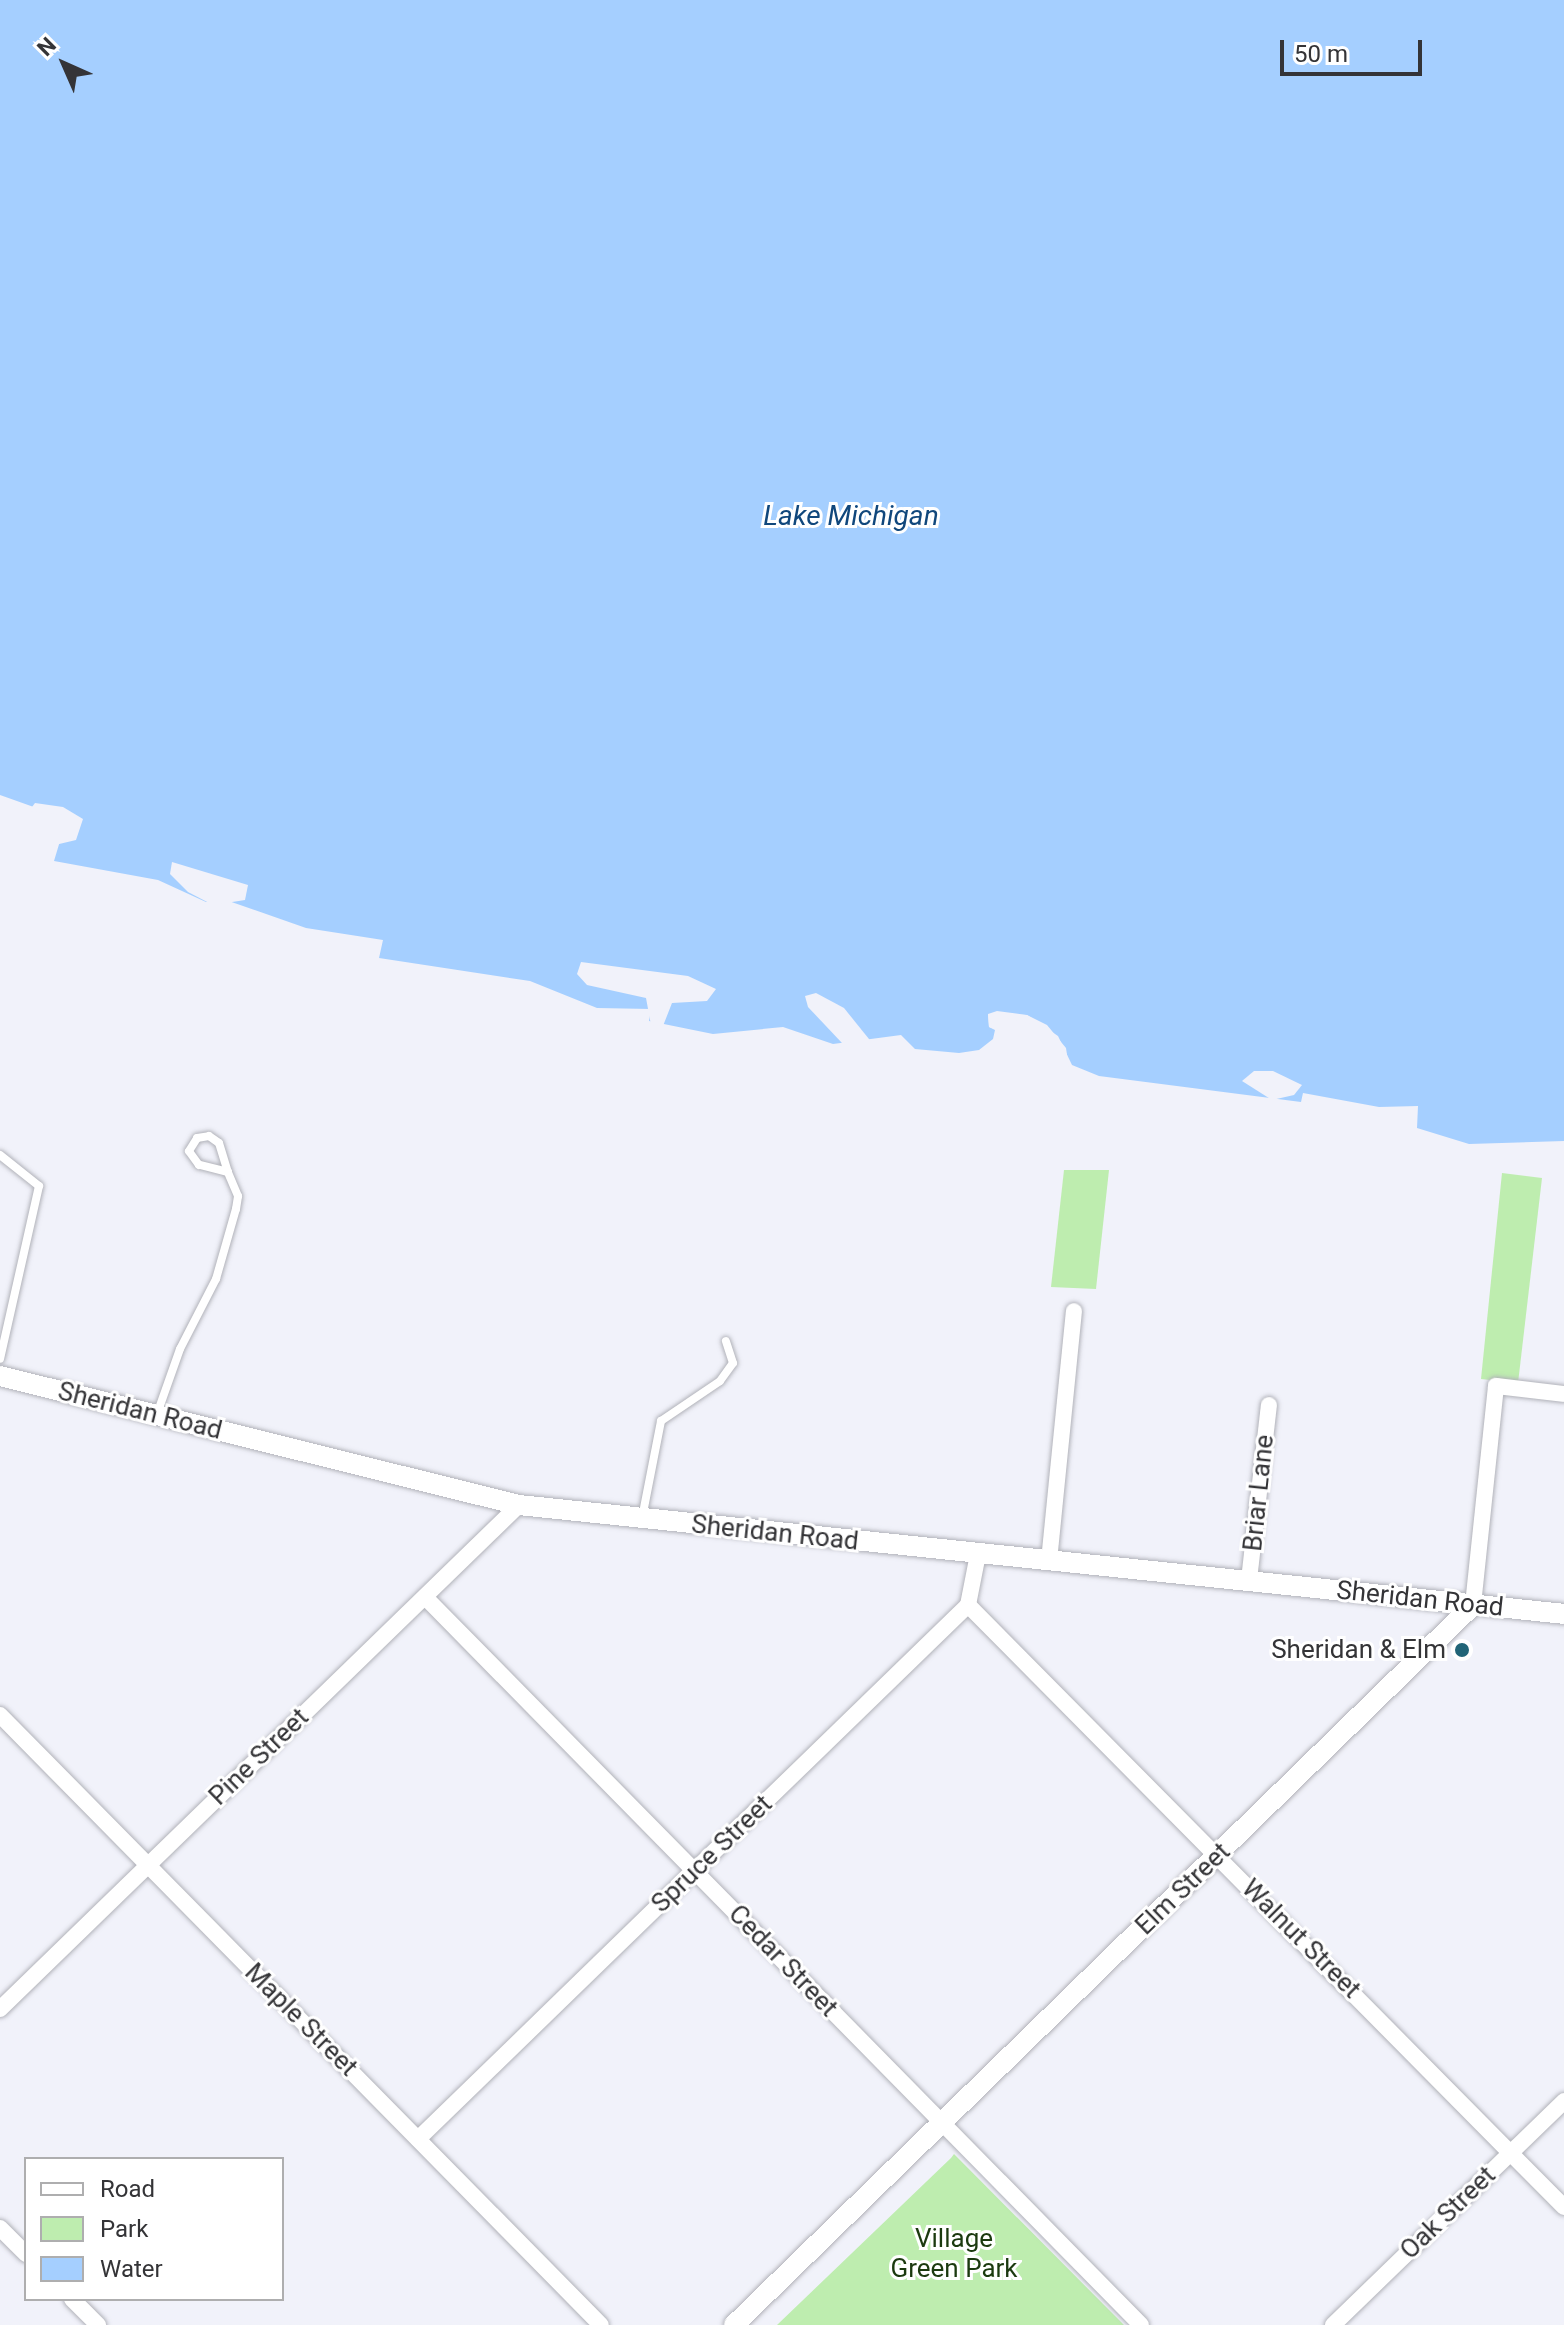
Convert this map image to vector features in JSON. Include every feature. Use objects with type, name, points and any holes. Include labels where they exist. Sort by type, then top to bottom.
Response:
[{"type":"street","points":[[1049,1561],[1074,1311]]},
{"type":"street","name":"Sheridan Road","points":[[0,1376],[519,1505],[1564,1614]]},
{"type":"street","points":[[1473,1605],[1496,1386],[1564,1394]]},
{"type":"street","name":"Briar Lane","points":[[1249,1580],[1269,1405]]},
{"type":"street","name":"Pine Street","points":[[0,2009],[519,1505]]},
{"type":"street","points":[[968,1605],[978,1554]]},
{"type":"street","name":"Cedar Street","points":[[425,1597],[1141,2325]]},
{"type":"street","name":"Walnut Street","points":[[968,1605],[1564,2207]]},
{"type":"street","name":"Spruce Street","points":[[418,2139],[968,1605]]},
{"type":"street","name":"Elm Street","points":[[734,2325],[1473,1605]]},
{"type":"street","name":"Maple Street","points":[[0,1715],[601,2325]]},
{"type":"street","name":"Oak Street","points":[[1333,2325],[1564,2101]]},
{"type":"street","points":[[0,2228],[24,2252]]},
{"type":"street","points":[[74,2301],[98,2325]]},
{"type":"lane","points":[[156,1415],[180,1349],[216,1279],[238,1196],[219,1143],[209,1136],[197,1138],[189,1151],[199,1165],[228,1172]]},
{"type":"lane","points":[[0,1155],[39,1186],[0,1359]]},
{"type":"lane","points":[[642,1518],[661,1421],[720,1381],[733,1363],[726,1341]]},
{"type":"green space","points":[[1064,1170],[1109,1170],[1096,1289],[1051,1287]]},
{"type":"green space","points":[[1502,1173],[1542,1178],[1518,1383],[1481,1379]]},
{"type":"green space","name":"Village Green Park","points":[[954,2154],[1124,2325],[777,2325],[951,2158]]},
{"type":"water","name":"Lake Michigan","points":[[0,0],[1564,0],[1564,1141],[1469,1144],[1417,1128],[1418,1106],[1379,1107],[1303,1093],[1301,1102],[1099,1076],[1072,1065],[1058,1036],[1027,1015],[988,1014],[989,1027],[995,1030],[993,1039],[979,1050],[959,1053],[915,1049],[901,1035],[833,1044],[783,1027],[713,1034],[649,1021],[651,1009],[597,1008],[530,981],[379,958],[383,940],[306,928],[220,898],[206,902],[158,880],[54,861],[69,811],[45,811],[0,795]]},
{"type":"pier","points":[[35,803],[63,807],[83,819],[76,840],[55,845],[64,815],[29,811]]},
{"type":"pier","points":[[172,862],[248,885],[245,900],[213,905],[188,892],[170,874]]},
{"type":"pier","points":[[581,962],[688,976],[716,989],[707,1001],[672,1003],[663,1026],[651,1025],[646,998],[587,985],[577,974]]},
{"type":"pier","points":[[816,993],[844,1008],[873,1044],[842,1043],[808,1007],[805,996]]},
{"type":"pier","points":[[997,1011],[1027,1015],[1047,1025],[1066,1048],[1069,1068],[1045,1028],[997,1015],[990,1022],[999,1030],[989,1027],[988,1014]]},
{"type":"pier","points":[[1254,1071],[1273,1071],[1302,1085],[1294,1095],[1272,1100],[1242,1081]]},
{"type":"place","name":"Sheridan & Elm","points":[[1462,1650]]}]
